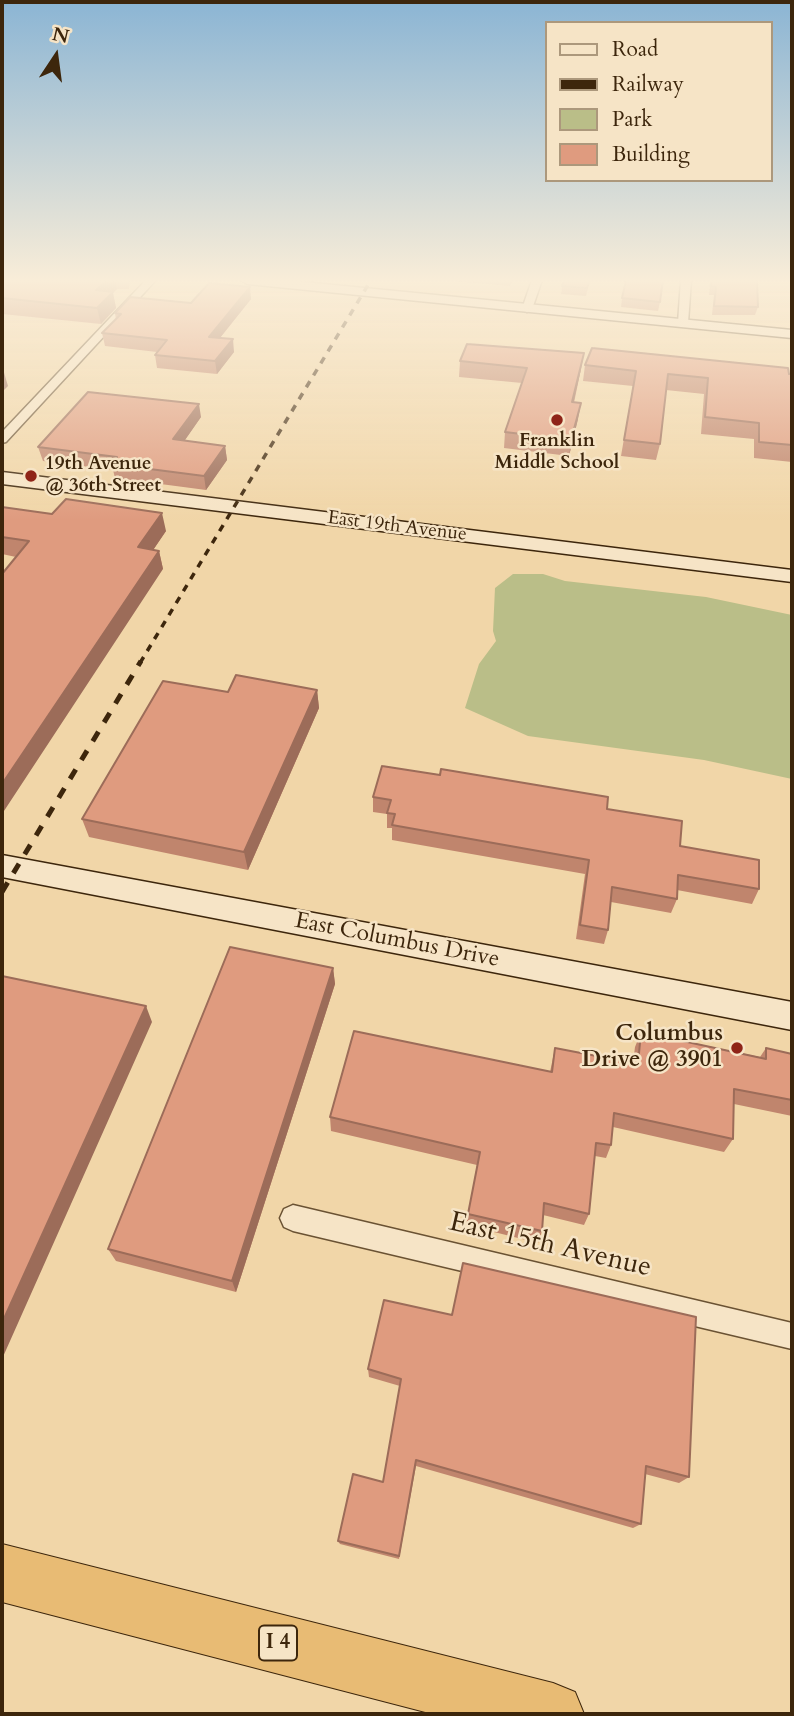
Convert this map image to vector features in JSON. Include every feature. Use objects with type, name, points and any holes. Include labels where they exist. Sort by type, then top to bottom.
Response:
[{"type":"highway","name":"I 4","points":[[2,1573],[553,1714]]},
{"type":"main road","name":"East 19th Avenue","points":[[2,478],[792,576]]},
{"type":"main road","name":"East Columbus Drive","points":[[2,866],[792,1016]]},
{"type":"street","points":[[2,439],[76,360]]},
{"type":"street","name":"East 15th Avenue","points":[[293,1218],[792,1336]]},
{"type":"green space","points":[[513,574],[543,574],[565,581],[706,597],[792,615],[792,779],[704,760],[528,736],[465,708],[479,664],[496,641],[493,631],[495,588]]},
{"type":"building","points":[[582,360],[572,402],[581,403],[571,440],[505,432],[527,368],[460,361]]},
{"type":"building","points":[[587,360],[710,360],[788,368],[789,374],[792,374],[792,445],[759,442],[759,423],[705,417],[708,378],[668,374],[660,444],[624,440],[636,371],[585,365]]},
{"type":"building","points":[[88,392],[199,404],[173,439],[225,446],[204,476],[111,464],[117,457],[38,447]]},
{"type":"building","points":[[66,499],[162,513],[138,547],[159,551],[2,784],[2,574],[29,541],[2,537],[2,507],[52,514]]},
{"type":"building","points":[[236,675],[317,690],[244,852],[82,819],[163,681],[228,692]]},
{"type":"building","points":[[382,766],[440,775],[441,769],[608,797],[607,809],[682,821],[680,846],[759,860],[759,889],[678,875],[677,899],[612,887],[608,930],[580,925],[589,860],[392,825],[395,814],[387,813],[391,800],[373,797]]},
{"type":"building","points":[[230,947],[333,968],[232,1281],[108,1249]]},
{"type":"building","points":[[2,976],[146,1006],[2,1323]]},
{"type":"building","points":[[354,1031],[552,1072],[555,1048],[638,1064],[641,1032],[766,1059],[766,1048],[792,1054],[792,1100],[734,1089],[733,1139],[614,1113],[611,1145],[596,1143],[589,1214],[544,1203],[542,1231],[468,1214],[480,1152],[330,1117]]},
{"type":"building","points":[[463,1263],[696,1317],[689,1477],[646,1466],[641,1524],[416,1460],[399,1556],[338,1541],[353,1474],[383,1482],[401,1379],[368,1369],[384,1300],[452,1315]]},
{"type":"railway","points":[[140,663],[323,360]]},
{"type":"railway","points":[[2,892],[141,661]]},
{"type":"place","name":"Franklin Middle School","points":[[557,420]]},
{"type":"place","name":"19th Avenue @ 36th Street","points":[[31,476]]},
{"type":"place","name":"Columbus Drive @ 3901","points":[[737,1048]]}]
